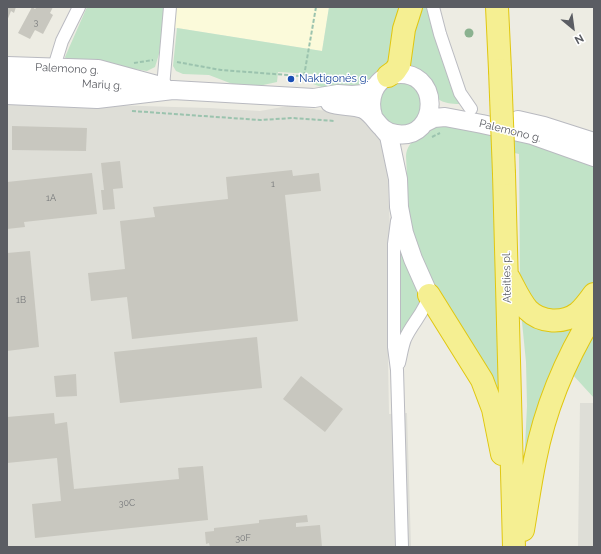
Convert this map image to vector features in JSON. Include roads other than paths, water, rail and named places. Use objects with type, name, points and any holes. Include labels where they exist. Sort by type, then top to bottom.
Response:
[{"type":"highway","points":[[382,81],[399,65],[404,29],[411,7]]},
{"type":"highway","name":"Ateities pl.","points":[[497,7],[504,174],[514,547]]},
{"type":"highway","points":[[507,275],[527,309],[539,318],[547,320],[564,320],[574,315],[586,305],[594,294]]},
{"type":"highway","points":[[429,295],[474,366],[488,394],[493,409],[513,505]]},
{"type":"highway","points":[[520,547],[535,460],[547,413],[575,346],[594,313]]},
{"type":"street","points":[[54,67],[62,41],[79,7]]},
{"type":"street","points":[[168,88],[165,60],[170,7]]},
{"type":"street","points":[[433,7],[440,34],[460,92],[471,109]]},
{"type":"street","name":"Palemono g.","points":[[7,66],[98,69],[168,88],[314,98],[338,94],[364,94],[382,81]]},
{"type":"street","points":[[397,370],[406,339],[427,305],[429,295],[408,246],[401,220],[398,180],[389,136],[378,123],[370,109],[372,93],[382,81],[400,74],[412,76],[422,83],[429,94],[430,109],[422,131],[406,139],[403,148],[398,180]]},
{"type":"street","name":"Marių g.","points":[[7,81],[168,88]]},
{"type":"street","name":"Palemono g.","points":[[7,95],[97,99],[168,88]]},
{"type":"street","name":"Palemono g.","points":[[429,94],[437,102],[446,105],[471,109],[544,126],[594,142]]},
{"type":"street","name":"Palemono g.","points":[[314,98],[337,106],[363,109],[378,123]]},
{"type":"street","name":"Palemono g.","points":[[422,131],[434,118],[445,117],[532,135],[594,157]]},
{"type":"street","points":[[378,123],[398,134],[422,131]]},
{"type":"street","points":[[399,207],[394,244],[394,347],[397,370],[402,547]]},
{"type":"place","name":"Naktigonės g.","points":[[291,79]]}]
